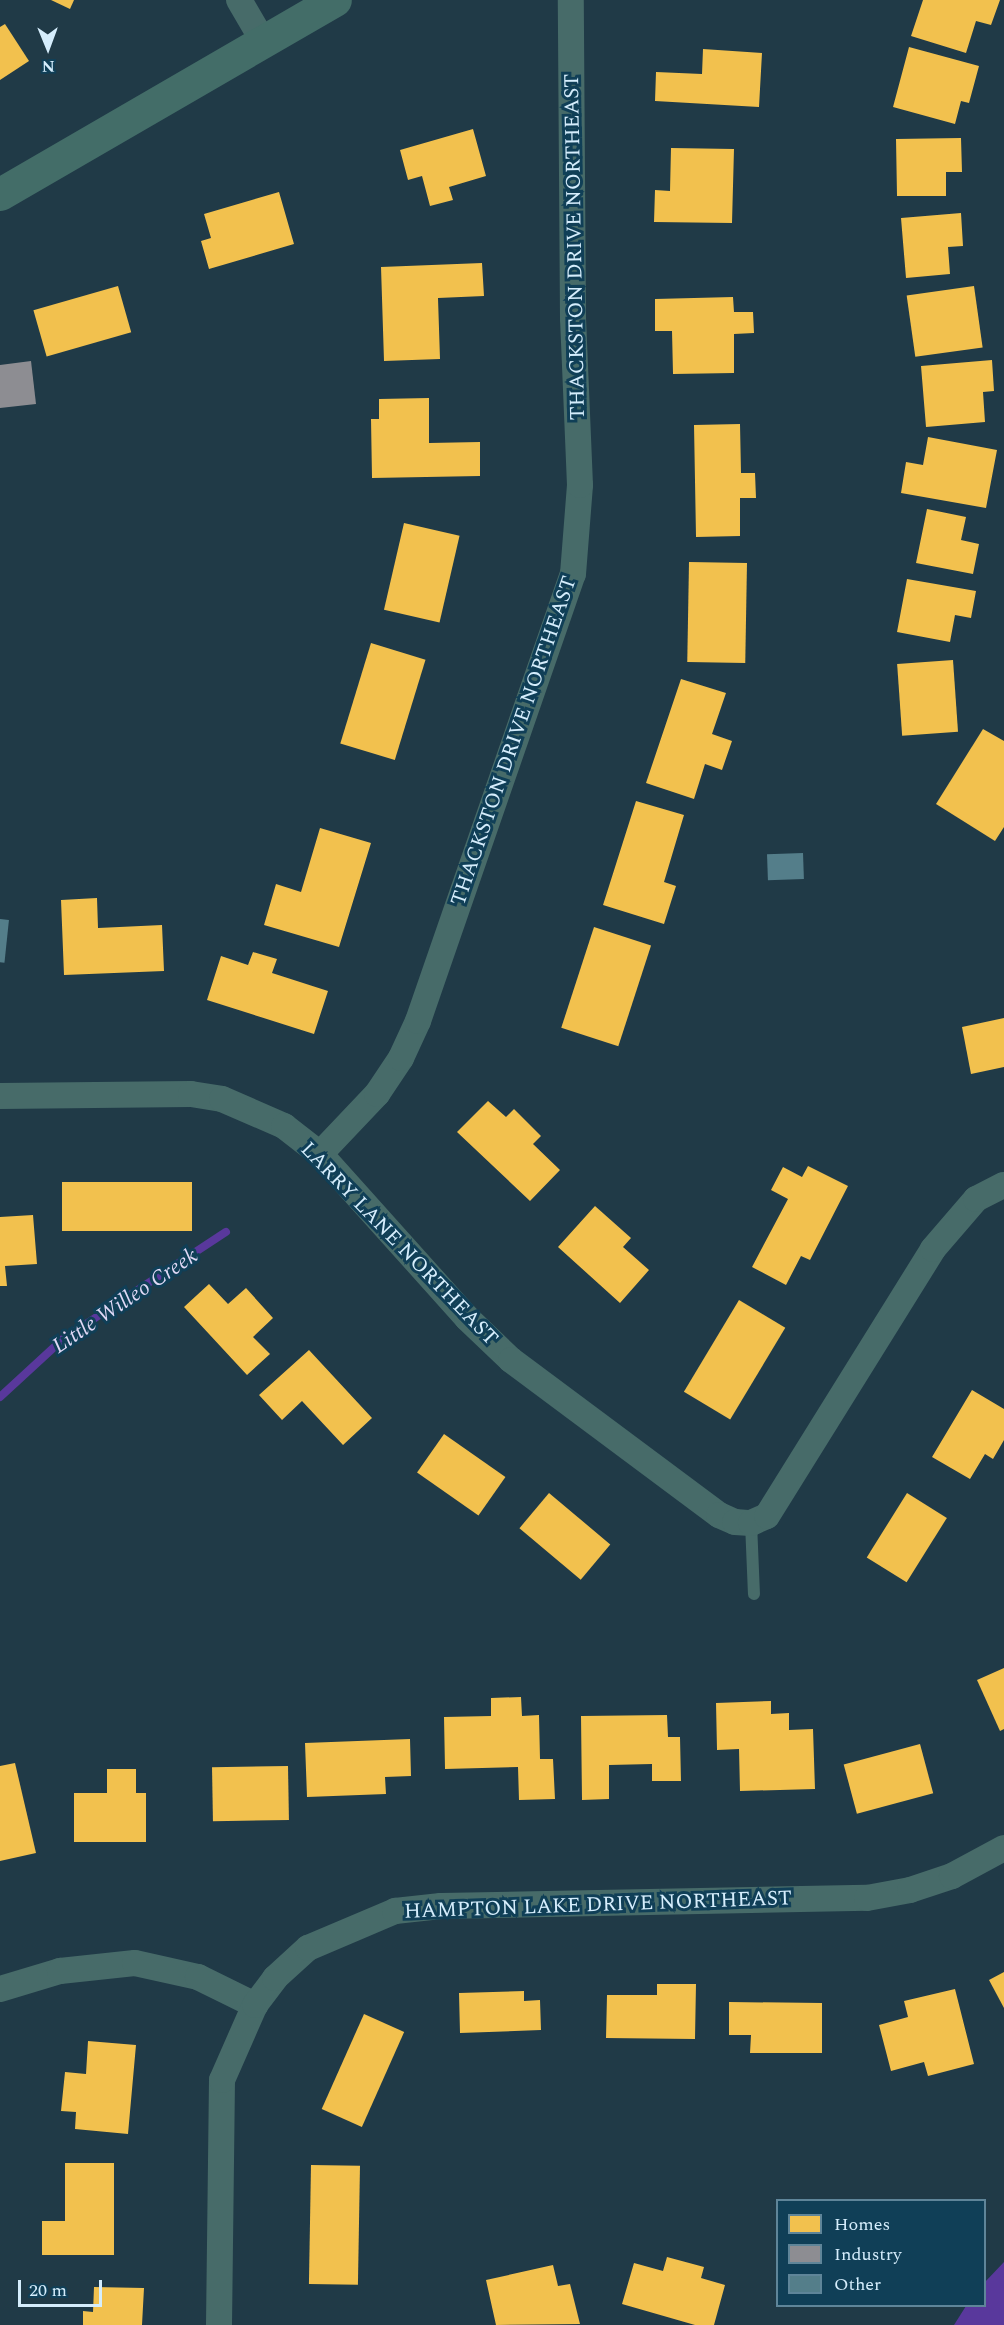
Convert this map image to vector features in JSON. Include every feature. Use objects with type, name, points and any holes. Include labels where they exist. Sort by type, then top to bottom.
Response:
[{"type":"street","points":[[239,0],[263,41]]},
{"type":"street","points":[[0,194],[335,0]]},
{"type":"street","name":"THACKSTON DRIVE NORTHEAST","points":[[320,1154],[376,1094],[401,1058],[418,1021],[573,573],[580,486],[573,318],[571,0]]},
{"type":"street","name":"LARRY LANE NORTHEAST","points":[[0,1096],[158,1093],[222,1099],[284,1126],[320,1154],[467,1318],[510,1360],[719,1515],[735,1522],[751,1523]]},
{"type":"street","points":[[751,1523],[767,1516],[775,1505],[933,1249],[976,1199],[1004,1185]]},
{"type":"street","name":"HAMPTON LAKE DRIVE NORTHEAST","points":[[219,2325],[222,2080],[255,2005],[275,1978],[308,1948],[396,1911],[441,1906],[867,1898],[910,1890],[952,1876],[1004,1848]]},
{"type":"street","points":[[0,1989],[60,1971],[135,1963],[198,1977],[255,2005]]},
{"type":"lane","points":[[751,1523],[754,1594]]},
{"type":"shaded area","points":[[1004,2262],[1004,2325],[954,2325],[965,2307],[986,2307],[986,2281]]},
{"type":"building: Homes","points":[[51,0],[74,0],[70,9]]},
{"type":"building: Homes","points":[[923,0],[1000,0],[991,25],[976,21],[966,53],[911,36]]},
{"type":"building: Homes","points":[[5,24],[29,61],[0,80],[0,27]]},
{"type":"building: Homes","points":[[909,47],[979,66],[969,103],[961,101],[955,124],[893,107]]},
{"type":"building: Homes","points":[[703,49],[762,53],[759,107],[655,101],[656,72],[702,74]]},
{"type":"building: Homes","points":[[473,129],[486,176],[449,187],[453,200],[430,206],[422,176],[408,180],[400,150]]},
{"type":"building: Homes","points":[[961,138],[962,172],[946,172],[946,196],[897,196],[896,139]]},
{"type":"building: Homes","points":[[671,148],[734,149],[732,223],[654,222],[655,190],[670,191]]},
{"type":"building: Homes","points":[[279,192],[294,244],[209,269],[201,241],[211,238],[204,214]]},
{"type":"building: Homes","points":[[961,213],[963,246],[948,247],[950,274],[906,278],[901,218]]},
{"type":"building: Homes","points":[[482,263],[484,296],[438,298],[440,359],[384,361],[381,267]]},
{"type":"building: Homes","points":[[118,286],[131,332],[47,356],[33,310]]},
{"type":"building: Homes","points":[[974,286],[983,347],[915,357],[907,295]]},
{"type":"building: Homes","points":[[733,297],[734,312],[753,312],[754,333],[734,334],[734,373],[673,374],[672,331],[655,331],[655,299]]},
{"type":"building: Homes","points":[[992,360],[994,391],[983,392],[985,422],[926,427],[921,366]]},
{"type":"building: Homes","points":[[429,398],[429,443],[480,442],[480,476],[372,478],[371,419],[379,419],[379,399]]},
{"type":"building: Homes","points":[[740,424],[741,473],[755,473],[756,498],[740,498],[740,536],[696,537],[694,425]]},
{"type":"building: Homes","points":[[928,437],[997,450],[986,508],[901,493],[906,462],[923,465]]},
{"type":"building: Homes","points":[[927,509],[966,517],[961,540],[979,544],[973,574],[916,563]]},
{"type":"building: Homes","points":[[404,523],[460,536],[440,623],[384,610]]},
{"type":"building: Homes","points":[[689,562],[747,563],[745,663],[687,662]]},
{"type":"building: Homes","points":[[907,579],[976,591],[971,618],[955,615],[950,642],[897,632]]},
{"type":"building: Homes","points":[[371,643],[426,660],[395,760],[340,743]]},
{"type":"building: Homes","points":[[953,660],[958,732],[902,736],[897,664]]},
{"type":"building: Homes","points":[[681,679],[726,693],[712,734],[732,741],[722,770],[705,764],[694,799],[646,783]]},
{"type":"building: Homes","points":[[983,729],[1004,741],[1004,827],[995,841],[936,804]]},
{"type":"building: Homes","points":[[636,801],[684,815],[664,882],[676,886],[664,924],[603,905]]},
{"type":"building: Homes","points":[[320,828],[371,843],[339,947],[264,925],[276,884],[301,892]]},
{"type":"building: Homes","points":[[97,898],[98,928],[162,925],[164,971],[64,975],[61,900]]},
{"type":"building: Homes","points":[[594,927],[651,946],[618,1046],[561,1028]]},
{"type":"building: Homes","points":[[253,952],[277,959],[272,973],[328,991],[314,1034],[207,1000],[221,956],[248,965]]},
{"type":"building: Homes","points":[[1004,1018],[1004,1067],[971,1074],[962,1027]]},
{"type":"building: Homes","points":[[488,1101],[506,1117],[514,1109],[541,1136],[533,1144],[560,1170],[530,1201],[457,1132]]},
{"type":"building: Homes","points":[[808,1166],[848,1186],[810,1260],[801,1256],[786,1285],[752,1267],[788,1199],[771,1190],[783,1167],[802,1177]]},
{"type":"building: Homes","points":[[62,1182],[192,1182],[192,1231],[62,1231]]},
{"type":"building: Homes","points":[[595,1206],[631,1238],[623,1247],[649,1270],[620,1303],[558,1247]]},
{"type":"building: Homes","points":[[33,1215],[37,1264],[5,1266],[7,1286],[0,1286],[0,1217]]},
{"type":"building: Homes","points":[[209,1284],[228,1304],[246,1288],[273,1318],[253,1337],[270,1354],[247,1375],[184,1307]]},
{"type":"building: Homes","points":[[739,1300],[785,1328],[730,1420],[684,1392]]},
{"type":"building: Homes","points":[[309,1350],[372,1418],[343,1445],[302,1401],[282,1420],[259,1395]]},
{"type":"building: Homes","points":[[972,1390],[1004,1409],[1004,1440],[993,1459],[985,1454],[970,1479],[932,1457]]},
{"type":"building: Homes","points":[[444,1434],[505,1477],[478,1516],[417,1473]]},
{"type":"building: Homes","points":[[549,1493],[610,1544],[581,1580],[519,1528]]},
{"type":"building: Homes","points":[[907,1493],[947,1518],[907,1582],[867,1557]]},
{"type":"building: Homes","points":[[1004,1668],[1004,1729],[1000,1731],[977,1680]]},
{"type":"building: Homes","points":[[521,1697],[522,1716],[539,1715],[540,1759],[553,1759],[555,1799],[519,1800],[518,1767],[445,1769],[444,1717],[491,1716],[491,1698]]},
{"type":"building: Homes","points":[[771,1701],[771,1714],[789,1713],[789,1730],[813,1729],[815,1789],[740,1791],[739,1749],[717,1750],[716,1703]]},
{"type":"building: Homes","points":[[667,1715],[668,1737],[680,1737],[681,1781],[652,1781],[652,1764],[609,1765],[609,1799],[582,1800],[581,1716]]},
{"type":"building: Homes","points":[[410,1739],[411,1776],[385,1777],[386,1794],[307,1797],[305,1743]]},
{"type":"building: Homes","points":[[920,1744],[933,1793],[857,1814],[844,1764]]},
{"type":"building: Homes","points":[[15,1763],[36,1853],[0,1861],[0,1766]]},
{"type":"building: Homes","points":[[288,1766],[289,1820],[213,1821],[212,1767]]},
{"type":"building: Homes","points":[[107,1769],[136,1769],[136,1793],[146,1793],[146,1842],[74,1842],[74,1793],[107,1793]]},
{"type":"building: Homes","points":[[1004,1972],[1004,2008],[989,1980]]},
{"type":"building: Homes","points":[[657,1984],[696,1984],[695,2039],[606,2038],[607,1995],[657,1995]]},
{"type":"building: Homes","points":[[955,1989],[974,2064],[928,2076],[924,2062],[891,2071],[879,2025],[908,2017],[904,2001]]},
{"type":"building: Homes","points":[[524,1991],[524,2001],[540,2000],[541,2030],[460,2033],[459,1993]]},
{"type":"building: Homes","points":[[729,2002],[822,2003],[822,2053],[750,2053],[751,2035],[729,2035]]},
{"type":"building: Homes","points":[[364,2014],[404,2032],[362,2127],[322,2109]]},
{"type":"building: Homes","points":[[88,2041],[136,2045],[128,2134],[75,2129],[76,2112],[61,2111],[65,2072],[86,2074]]},
{"type":"building: Homes","points":[[65,2163],[114,2163],[114,2255],[42,2255],[42,2221],[65,2221]]},
{"type":"building: Homes","points":[[311,2165],[360,2166],[358,2285],[309,2284]]},
{"type":"building: Homes","points":[[667,2257],[704,2267],[701,2278],[725,2285],[714,2325],[695,2325],[622,2304],[634,2263],[663,2271]]},
{"type":"building: Homes","points":[[553,2265],[558,2286],[570,2284],[580,2324],[496,2325],[486,2280]]},
{"type":"building: Homes","points":[[94,2287],[144,2288],[142,2325],[83,2325],[83,2311],[93,2312]]},
{"type":"building: Industry","points":[[31,361],[36,404],[0,408],[0,365]]},
{"type":"building: Other","points":[[803,853],[804,879],[768,880],[767,854]]},
{"type":"building: Other","points":[[0,919],[9,920],[4,963],[0,962]]},
{"type":"waterway","name":"Little Willeo Creek","points":[[0,1397],[63,1339],[226,1232]]}]
